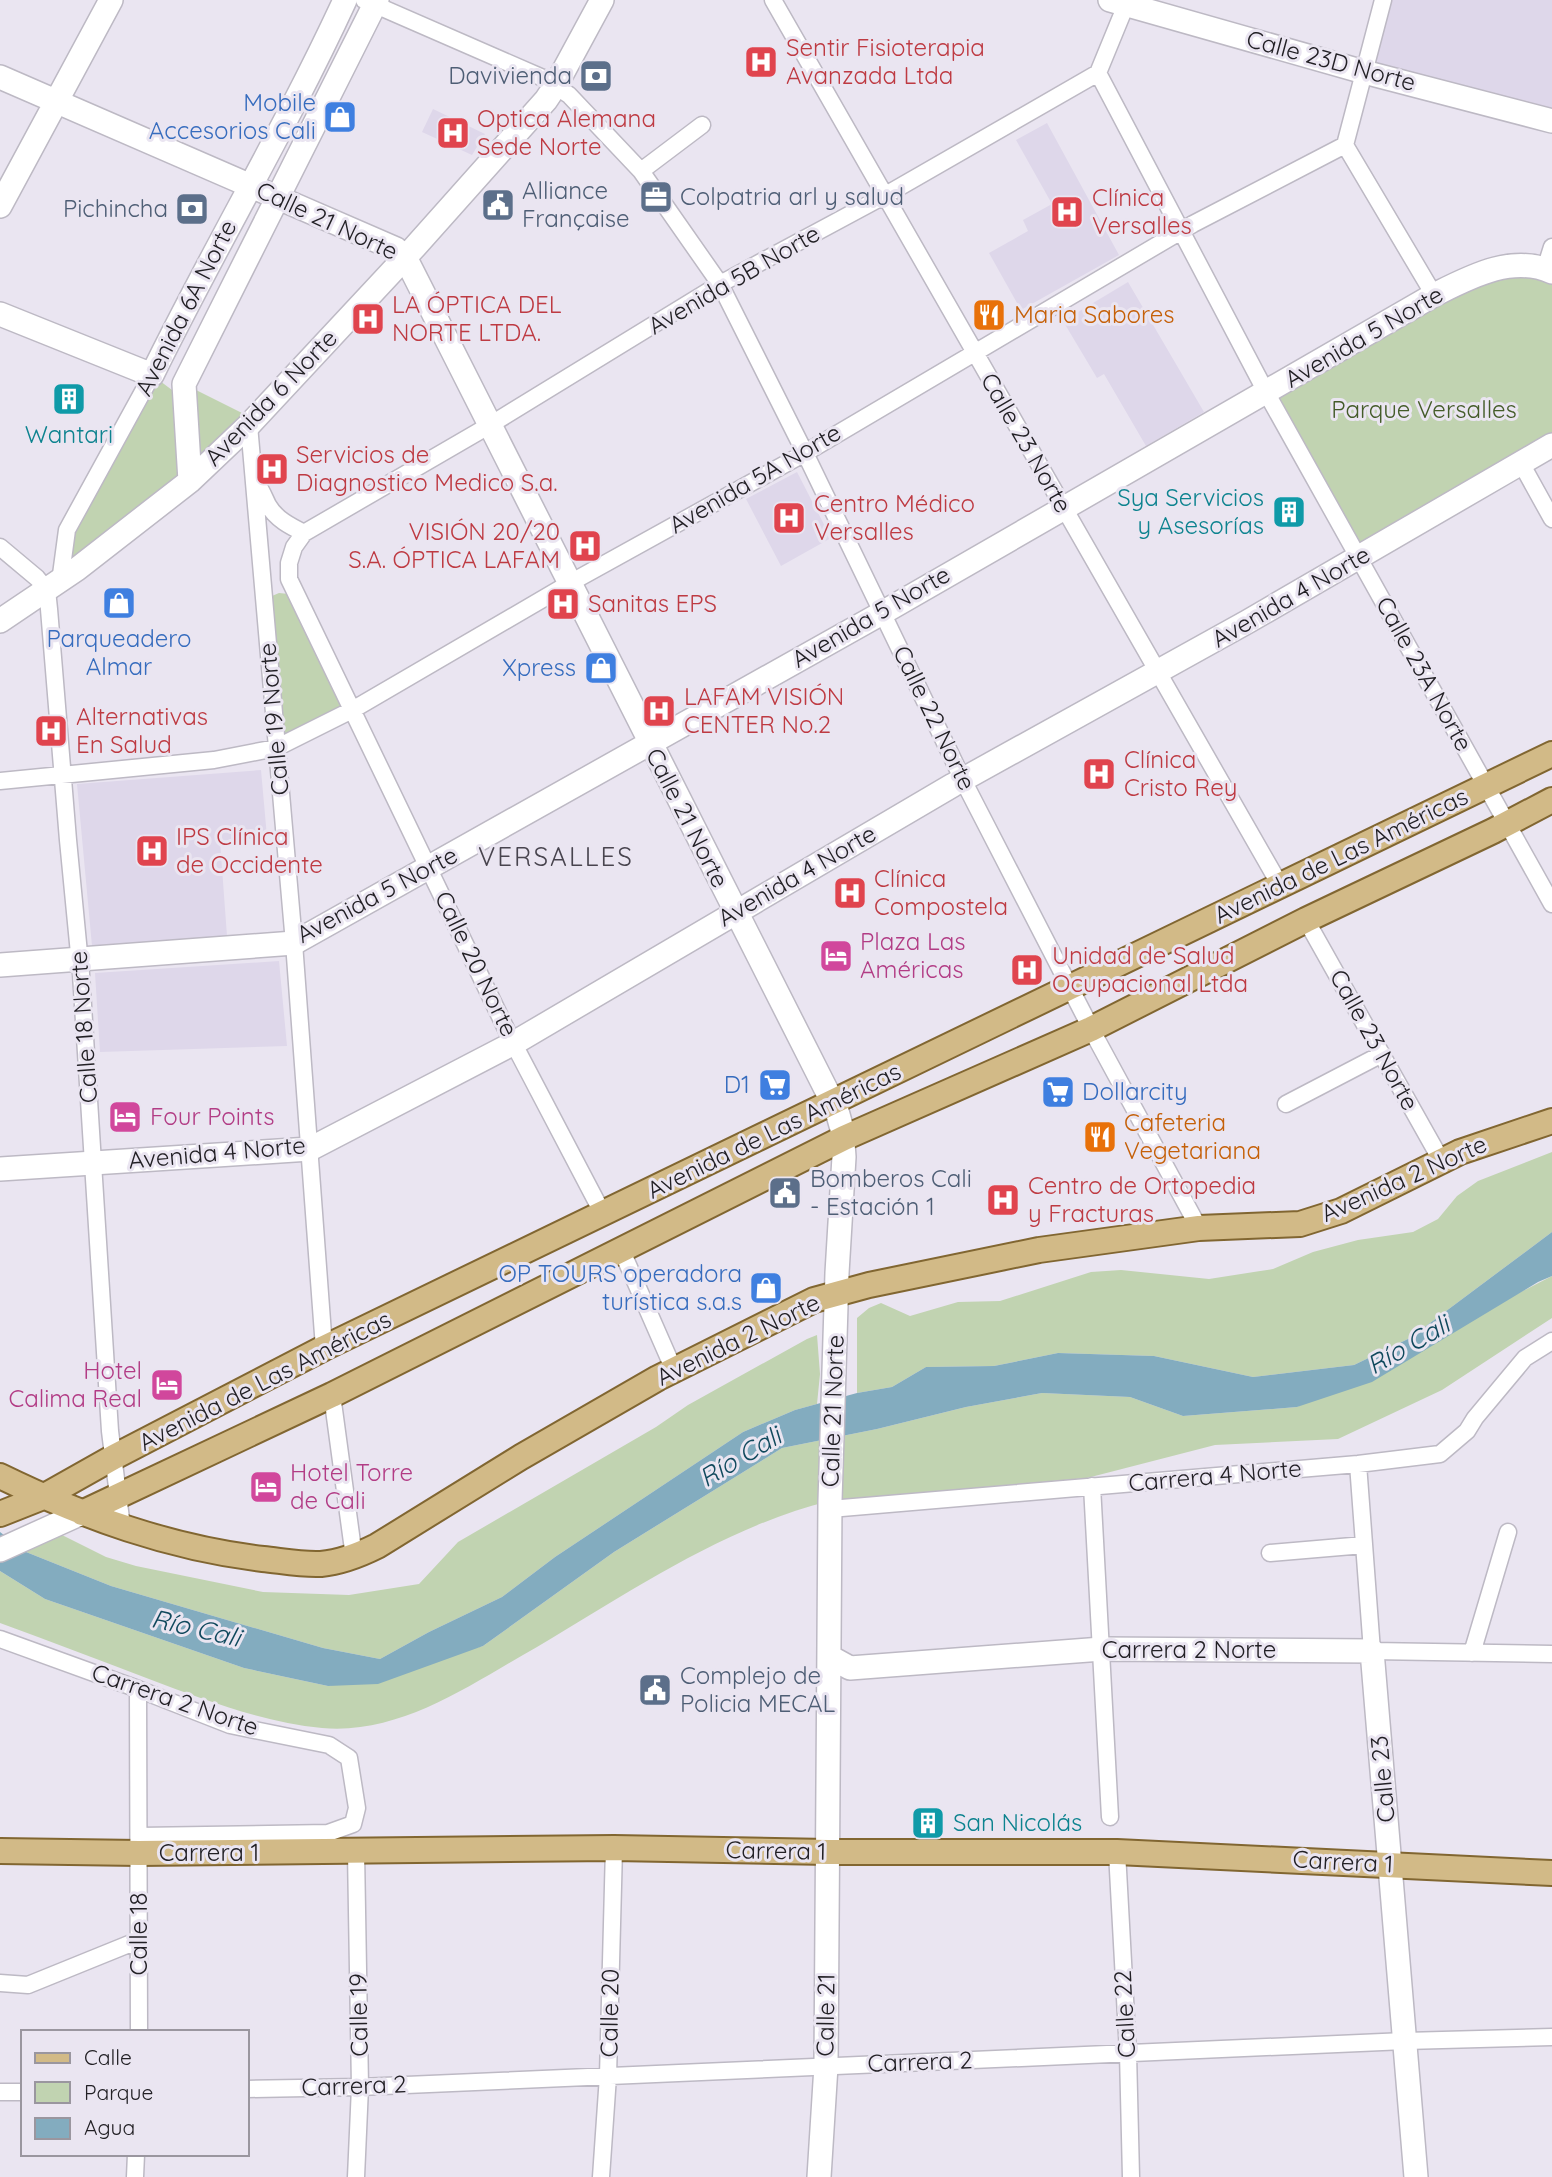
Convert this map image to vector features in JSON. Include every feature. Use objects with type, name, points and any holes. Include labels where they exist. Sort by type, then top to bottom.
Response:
[{"type":"main road","name":"Avenida de Las Américas","points":[[3,1512],[43,1497],[324,1348],[1552,754]]},
{"type":"main road","name":"Avenida de Las Américas","points":[[82,1513],[332,1395],[844,1138],[1091,1029],[1552,800]]},
{"type":"main road","name":"Avenida 2 Norte","points":[[0,1476],[82,1513],[150,1536],[241,1556],[305,1564],[322,1564],[355,1557],[521,1457],[674,1370],[814,1300],[1039,1250],[1199,1228],[1300,1224],[1341,1211],[1441,1160],[1552,1121]]},
{"type":"main road","name":"Carrera 1","points":[[0,1851],[139,1845],[355,1852],[614,1848],[828,1852],[1117,1852],[1552,1872]]},
{"type":"street","points":[[0,206],[110,0]]},
{"type":"street","name":"Avenida 6A Norte","points":[[54,586],[67,530],[312,72],[345,0]]},
{"type":"street","name":"Avenida 6 Norte","points":[[0,621],[54,586],[190,481],[249,425],[546,100],[602,0]]},
{"type":"street","name":"Calle 23 Norte","points":[[773,0],[1280,885]]},
{"type":"street","points":[[1382,0],[1345,145],[1434,295]]},
{"type":"street","points":[[1098,73],[1122,1]]},
{"type":"street","name":"Calle 23D Norte","points":[[1122,1],[1364,72],[1552,121]]},
{"type":"street","name":"Avenida 6A Norte","points":[[190,481],[184,384],[372,2]]},
{"type":"street","name":"Calle 22 Norte","points":[[372,2],[556,85],[569,95],[641,171],[720,284],[963,780],[1091,1029],[1199,1228]]},
{"type":"street","name":"Avenida 5B Norte","points":[[304,533],[490,425],[720,284],[884,196],[1098,73]]},
{"type":"street","name":"Calle 23A Norte","points":[[1098,73],[1266,392],[1551,901]]},
{"type":"street","name":"Calle 21 Norte","points":[[0,77],[396,249],[405,257],[837,1111],[844,1138],[830,1509],[828,1852]]},
{"type":"street","points":[[641,171],[702,125]]},
{"type":"street","name":"Avenida 5A Norte","points":[[0,780],[214,760],[276,748],[354,709],[570,583],[805,453],[1182,231],[1345,145]]},
{"type":"street","name":"Avenida 5 Norte","points":[[0,965],[294,943],[882,613],[1434,295],[1500,267],[1550,263]]},
{"type":"street","points":[[0,314],[152,374]]},
{"type":"street","name":"Calle 19 Norte","points":[[249,425],[294,943],[324,1348]]},
{"type":"street","name":"Avenida 4 Norte","points":[[0,1169],[310,1149],[514,1043],[963,780],[1158,672],[1552,445]]},
{"type":"street","points":[[1521,463],[1552,519]]},
{"type":"street","points":[[254,478],[277,517],[304,533]]},
{"type":"street","name":"Calle 20 Norte","points":[[304,533],[294,547],[289,563],[289,579],[514,1043],[603,1214]]},
{"type":"street","points":[[0,547],[37,578],[54,586]]},
{"type":"street","name":"Calle 18 Norte","points":[[54,586],[64,775],[114,1457],[122,1527]]},
{"type":"street","points":[[266,617],[267,603],[272,596],[289,594],[298,598]]},
{"type":"street","name":"Calle 23 Norte","points":[[1306,920],[1441,1160]]},
{"type":"street","points":[[1286,1104],[1382,1055]]},
{"type":"street","points":[[621,1249],[674,1370]]},
{"type":"street","name":"Carrera 4 Norte","points":[[830,1509],[1358,1464],[1440,1454],[1467,1431],[1525,1358],[1552,1341]]},
{"type":"street","points":[[332,1395],[355,1557]]},
{"type":"street","name":"Calle 23","points":[[1358,1464],[1371,1651],[1416,2177]]},
{"type":"street","points":[[1092,1486],[1110,1817]]},
{"type":"street","name":"Avenida de Las Américas","points":[[0,1550],[82,1513]]},
{"type":"street","points":[[1472,1653],[1508,1532]]},
{"type":"street","points":[[1270,1553],[1364,1545]]},
{"type":"street","name":"Carrera 2 Norte","points":[[0,1639],[230,1725],[329,1745],[349,1758],[358,1808],[353,1824],[328,1833]]},
{"type":"street","name":"Carrera 2 Norte","points":[[850,1668],[1102,1649],[1552,1654]]},
{"type":"street","points":[[830,1657],[850,1668],[830,1690]]},
{"type":"street","points":[[138,1689],[139,1845]]},
{"type":"street","name":"Carrera 1","points":[[139,1845],[328,1833]]},
{"type":"street","name":"Calle 18","points":[[139,1845],[139,2030]]},
{"type":"street","name":"Calle 20","points":[[601,2177],[608,2076],[614,1848]]},
{"type":"street","name":"Calle 19","points":[[355,1852],[360,2087],[356,2177]]},
{"type":"street","name":"Calle 21","points":[[819,2177],[826,2066],[828,1852]]},
{"type":"street","name":"Calle 22","points":[[1117,1852],[1128,2053],[1131,2177]]},
{"type":"street","points":[[0,1983],[28,1985],[139,1940]]},
{"type":"street","name":"Carrera 2","points":[[248,2089],[360,2087],[1405,2041],[1552,2037]]},
{"type":"street","points":[[0,2092],[21,2092]]},
{"type":"street","points":[[135,2177],[136,2156]]},
{"type":"shaded area","points":[[1383,0],[1552,0],[1552,121],[1364,72]]},
{"type":"shaded area","name":"Optica Alemana Sede Norte","points":[[433,109],[485,134],[472,155],[422,132]]},
{"type":"shaded area","name":"Clínica Versalles","points":[[1047,123],[1119,255],[1021,310],[989,253],[1028,231],[1023,220],[1052,204],[1016,140]]},
{"type":"shaded area","name":"Clínica Versalles","points":[[1128,282],[1204,412],[1146,446],[1104,374],[1097,378],[1063,321]]},
{"type":"shaded area","name":"Centro Médico Versalles","points":[[797,472],[831,538],[781,566],[746,499]]},
{"type":"shaded area","name":"IPS Clínica de Occidente","points":[[261,770],[267,837],[220,841],[227,936],[92,946],[77,784]]},
{"type":"shaded area","points":[[279,961],[287,1046],[100,1052],[95,973]]},
{"type":"green space","name":"Parque Versalles","points":[[1552,272],[1552,445],[1360,557],[1266,392],[1469,277]]},
{"type":"green space","points":[[152,375],[184,399],[184,384],[254,419],[77,569],[61,561],[67,530]]},
{"type":"green space","points":[[279,593],[289,594],[354,709],[276,748],[267,603],[272,596]]},
{"type":"green space","points":[[1552,1152],[1552,1232],[1410,1338],[1354,1365],[1253,1377],[1154,1356],[1058,1353],[994,1366],[926,1367],[892,1387],[857,1393],[857,1318],[869,1308],[881,1303],[910,1316],[958,1302],[1000,1301],[1091,1272],[1121,1270],[1209,1279],[1273,1269],[1313,1252],[1358,1240],[1413,1232],[1438,1219],[1457,1196],[1478,1181]]},
{"type":"green space","points":[[1552,1276],[1552,1318],[1442,1390],[1338,1439],[1215,1445],[1087,1478],[830,1501],[791,1512],[715,1544],[679,1563],[461,1691],[408,1715],[380,1723],[352,1728],[322,1728],[278,1721],[191,1695],[0,1623],[0,1571],[45,1599],[244,1668],[328,1686],[483,1646],[614,1552],[782,1448],[1042,1393],[1130,1397],[1183,1416],[1297,1407]]},
{"type":"green space","points":[[817,1335],[820,1374],[817,1404],[795,1410],[743,1432],[555,1557],[502,1597],[380,1659],[323,1648],[111,1586],[26,1552],[60,1534],[106,1557],[136,1566],[263,1592],[349,1595],[419,1584],[458,1542],[656,1427],[688,1405]]},
{"type":"water","name":"Río Cali","points":[[1552,1232],[1552,1276],[1372,1382],[1297,1407],[1183,1416],[1130,1397],[1042,1393],[782,1448],[614,1552],[483,1646],[378,1684],[328,1686],[244,1668],[45,1599],[0,1571],[0,1532],[26,1552],[111,1586],[323,1648],[380,1659],[502,1597],[555,1557],[743,1432],[795,1410],[857,1393],[892,1387],[926,1367],[994,1366],[1058,1353],[1154,1356],[1253,1377],[1354,1365],[1410,1338]]},
{"type":"place","name":"Sentir Fisioterapia Avanzada Ltda","points":[[761,62]]},
{"type":"place","name":"Davivienda","points":[[596,76]]},
{"type":"place","name":"Mobile Accesorios Cali","points":[[340,117]]},
{"type":"place","name":"Optica Alemana Sede Norte","points":[[453,133]]},
{"type":"place","name":"Colpatria arl y salud","points":[[656,197]]},
{"type":"place","name":"Alliance Française","points":[[498,205]]},
{"type":"place","name":"Pichincha","points":[[192,209]]},
{"type":"place","name":"Clínica Versalles","points":[[1067,212]]},
{"type":"place","name":"Maria Sabores","points":[[989,315]]},
{"type":"place","name":"LA ÓPTICA DEL NORTE LTDA.","points":[[368,319]]},
{"type":"place","name":"Wantari","points":[[69,399]]},
{"type":"place","name":"Servicios de Diagnostico Medico S.a.","points":[[272,469]]},
{"type":"place","name":"Sya Servicios y Asesorías","points":[[1289,512]]},
{"type":"place","name":"Centro Médico Versalles","points":[[789,518]]},
{"type":"place","name":"VISIÓN 20/20 S.A. ÓPTICA LAFAM","points":[[585,546]]},
{"type":"place","name":"Parqueadero Almar","points":[[119,603]]},
{"type":"place","name":"Sanitas EPS","points":[[563,604]]},
{"type":"place","name":"Xpress","points":[[601,668]]},
{"type":"place","name":"LAFAM VISIÓN CENTER No.2","points":[[659,711]]},
{"type":"place","name":"Alternativas En Salud","points":[[51,731]]},
{"type":"place","name":"Clínica Cristo Rey","points":[[1099,774]]},
{"type":"place","name":"IPS Clínica de Occidente","points":[[152,851]]},
{"type":"place","name":"Clínica Compostela","points":[[850,893]]},
{"type":"place","name":"Plaza Las Américas","points":[[836,956]]},
{"type":"place","name":"Unidad de Salud Ocupacional Ltda","points":[[1027,970]]},
{"type":"place","name":"D1","points":[[775,1085]]},
{"type":"place","name":"Dollarcity","points":[[1058,1092]]},
{"type":"place","name":"Four Points","points":[[125,1117]]},
{"type":"place","name":"Cafeteria Vegetariana","points":[[1100,1137]]},
{"type":"place","name":"Bomberos Cali - Estación 1","points":[[785,1193]]},
{"type":"place","name":"Centro de Ortopedia y Fracturas","points":[[1003,1200]]},
{"type":"place","name":"OP TOURS operadora turística s.a.s","points":[[766,1288]]},
{"type":"place","name":"Hotel Calima Real","points":[[167,1385]]},
{"type":"place","name":"Hotel Torre de Cali","points":[[266,1487]]},
{"type":"place","name":"Complejo de Policia MECAL","points":[[655,1690]]},
{"type":"place","name":"San Nicolás","points":[[928,1823]]},
{"type":"district","name":"VERSALLES","points":[[556,857]]}]
